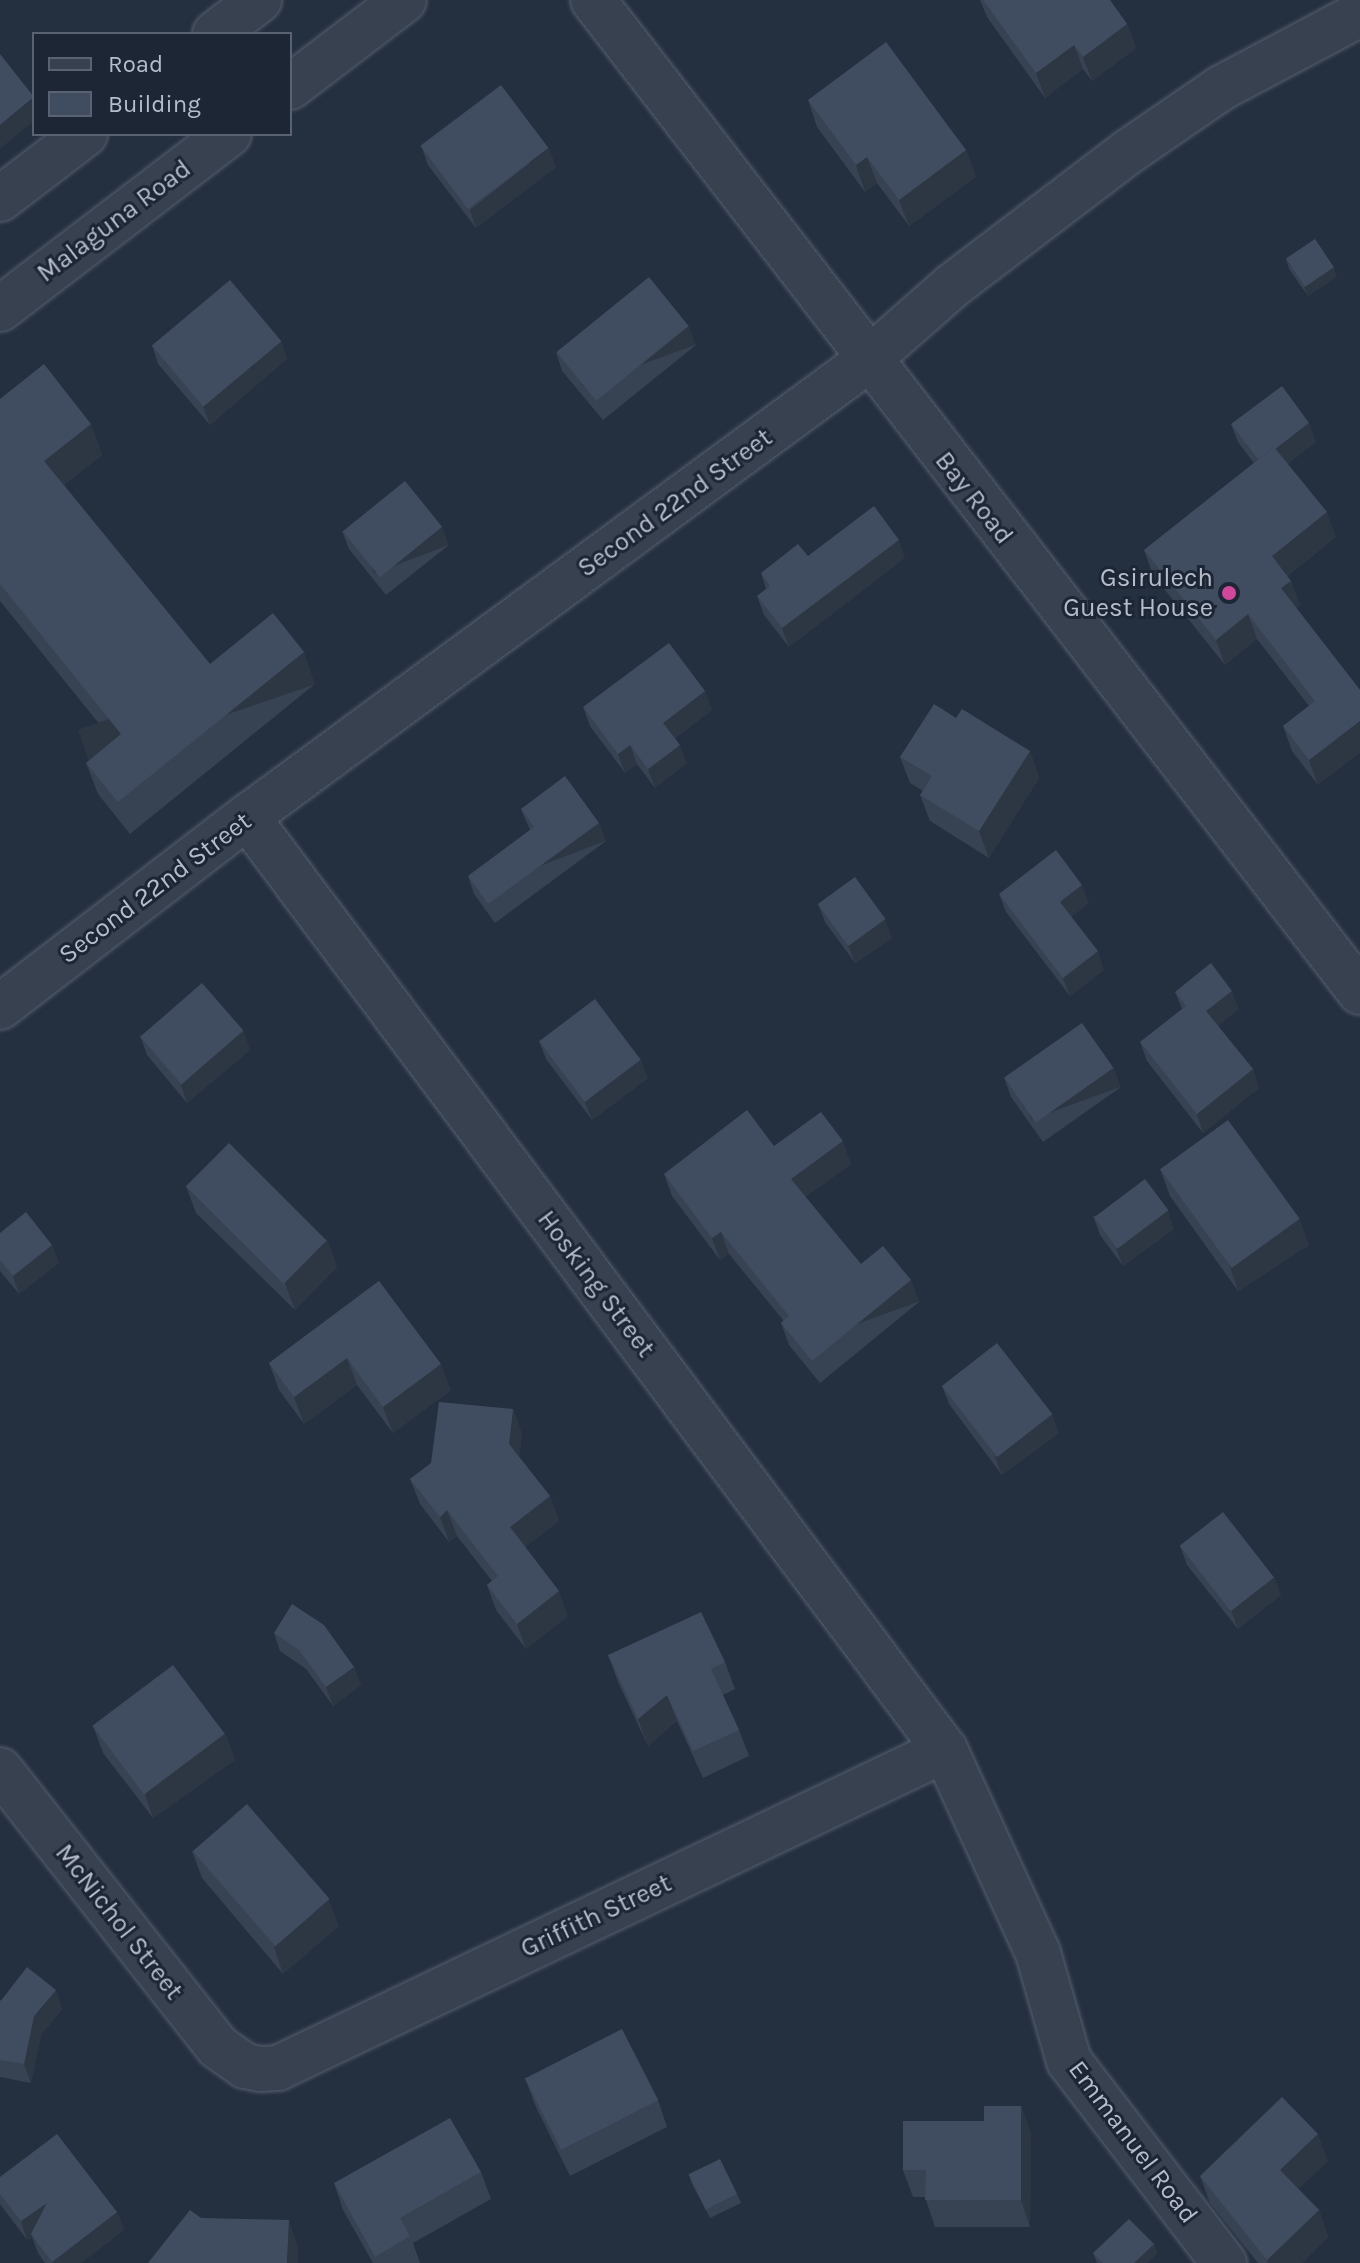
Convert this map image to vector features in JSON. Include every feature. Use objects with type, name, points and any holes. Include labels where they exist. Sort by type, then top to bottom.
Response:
[{"type":"street","points":[[218,32],[259,0]]},
{"type":"street","points":[[292,85],[404,0]]},
{"type":"street","name":"Bay Road","points":[[593,0],[867,361],[1360,992]]},
{"type":"street","name":"Second 22nd Street","points":[[0,1007],[247,817],[867,361],[952,286],[1179,116],[1360,14]]},
{"type":"street","points":[[0,199],[82,136]]},
{"type":"street","name":"Malaguna Road","points":[[0,309],[226,136]]},
{"type":"street","name":"Hosking Street","points":[[247,817],[945,1750]]},
{"type":"street","name":"Griffith Street","points":[[245,2066],[278,2068],[945,1750]]},
{"type":"street","name":"Emmanuel Road","points":[[945,1750],[1038,1953],[1069,2061],[1224,2263]]},
{"type":"street","name":"McNichol Street","points":[[0,1770],[218,2047],[245,2066]]},
{"type":"building","points":[[983,0],[1110,0],[1127,24],[1083,57],[1074,45],[1036,73]]},
{"type":"building","points":[[886,42],[966,150],[899,200],[867,157],[856,165],[808,100]]},
{"type":"building","points":[[0,54],[32,94],[32,99],[0,125]]},
{"type":"building","points":[[501,85],[549,148],[468,209],[420,146]]},
{"type":"building","points":[[1315,239],[1334,267],[1305,287],[1286,259]]},
{"type":"building","points":[[649,277],[689,326],[596,401],[557,352]]},
{"type":"building","points":[[230,280],[281,341],[203,407],[152,346]]},
{"type":"building","points":[[44,364],[91,424],[44,461],[210,664],[273,613],[304,652],[118,802],[86,763],[121,734],[0,584],[0,399]]},
{"type":"building","points":[[1282,386],[1309,423],[1258,459],[1231,424]]},
{"type":"building","points":[[1274,447],[1327,512],[1272,556],[1291,581],[1281,588],[1360,690],[1360,721],[1309,760],[1283,726],[1315,701],[1248,614],[1216,640],[1144,550]]},
{"type":"building","points":[[405,481],[442,527],[380,577],[343,531]]},
{"type":"building","points":[[874,506],[899,540],[782,628],[757,596],[770,586],[761,573],[798,544],[808,556]]},
{"type":"building","points":[[669,643],[705,691],[663,723],[680,745],[648,769],[630,745],[618,754],[583,707]]},
{"type":"building","points":[[934,704],[956,718],[962,709],[1030,751],[979,831],[920,795],[932,776],[900,757]]},
{"type":"building","points":[[565,776],[599,823],[488,904],[468,876],[534,827],[521,809]]},
{"type":"building","points":[[1056,850],[1082,885],[1060,902],[1098,951],[1063,978],[999,894]]},
{"type":"building","points":[[855,877],[886,919],[848,946],[818,904]]},
{"type":"building","points":[[1211,963],[1232,991],[1206,1011],[1253,1069],[1197,1114],[1140,1042],[1186,1006],[1175,992]]},
{"type":"building","points":[[202,983],[243,1031],[181,1084],[140,1037]]},
{"type":"building","points":[[595,999],[641,1060],[585,1102],[539,1041]]},
{"type":"building","points":[[1082,1023],[1114,1068],[1036,1123],[1004,1077]]},
{"type":"building","points":[[747,1110],[774,1146],[821,1112],[843,1141],[791,1179],[861,1264],[883,1246],[911,1280],[812,1361],[781,1323],[789,1316],[721,1232],[712,1238],[664,1174]]},
{"type":"building","points":[[1228,1120],[1300,1219],[1232,1268],[1160,1169]]},
{"type":"building","points":[[229,1143],[327,1241],[283,1284],[186,1186]]},
{"type":"building","points":[[1145,1179],[1168,1210],[1117,1249],[1094,1218]]},
{"type":"building","points":[[26,1212],[52,1245],[13,1276],[0,1260],[0,1233]]},
{"type":"building","points":[[379,1281],[441,1364],[383,1407],[347,1358],[294,1397],[269,1363]]},
{"type":"building","points":[[997,1343],[1052,1414],[997,1457],[942,1386]]},
{"type":"building","points":[[439,1402],[513,1409],[509,1444],[550,1496],[510,1527],[559,1591],[517,1624],[487,1585],[498,1576],[447,1510],[440,1517],[410,1479],[431,1463]]},
{"type":"building","points":[[1223,1512],[1274,1577],[1231,1611],[1180,1546]]},
{"type":"building","points":[[292,1604],[324,1625],[354,1667],[326,1687],[299,1650],[274,1633]]},
{"type":"building","points":[[701,1612],[725,1662],[711,1669],[739,1730],[693,1751],[667,1695],[638,1719],[608,1655]]},
{"type":"building","points":[[173,1665],[225,1734],[144,1794],[92,1726]]},
{"type":"building","points":[[247,1804],[330,1899],[275,1946],[193,1851]]},
{"type":"building","points":[[27,1967],[56,1990],[34,2016],[24,2064],[0,2060],[0,2002]]},
{"type":"building","points":[[622,2029],[658,2100],[561,2150],[525,2078]]},
{"type":"building","points":[[1282,2097],[1318,2134],[1280,2170],[1319,2210],[1267,2260],[1200,2176]]},
{"type":"building","points":[[984,2106],[1021,2106],[1021,2200],[925,2200],[926,2170],[903,2170],[903,2121],[984,2121]]},
{"type":"building","points":[[450,2118],[481,2172],[400,2218],[410,2236],[375,2257],[334,2183]]},
{"type":"building","points":[[57,2134],[117,2212],[52,2262],[31,2234],[47,2203],[21,2221],[0,2194],[0,2177]]},
{"type":"building","points":[[720,2159],[737,2194],[706,2209],[689,2174]]},
{"type":"building","points":[[190,2210],[201,2218],[289,2220],[287,2263],[148,2263]]},
{"type":"building","points":[[1129,2219],[1154,2244],[1134,2263],[1103,2263],[1093,2253]]},
{"type":"place","name":"Gsirulech Guest House","points":[[1229,593]]}]
